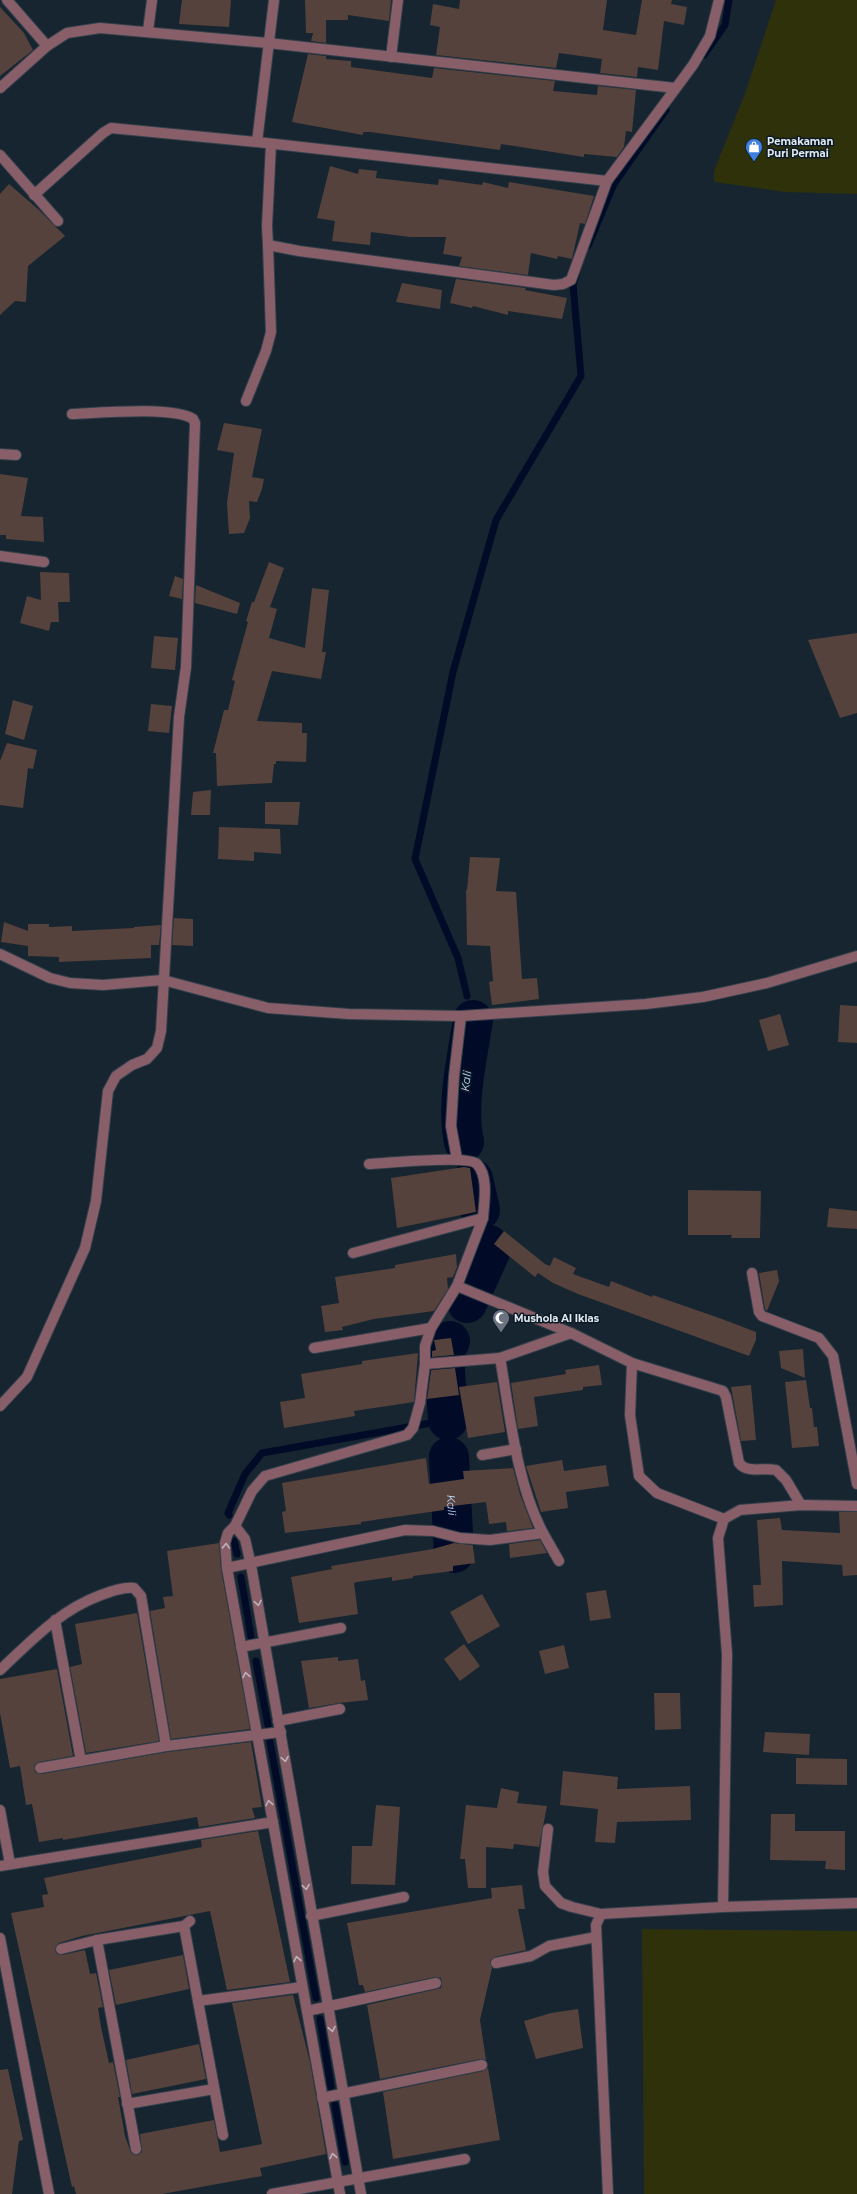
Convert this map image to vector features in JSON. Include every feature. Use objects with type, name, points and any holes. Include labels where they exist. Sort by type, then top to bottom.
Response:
[{"type":"street","points":[[7,0],[47,46]]},
{"type":"street","points":[[148,31],[152,0]]},
{"type":"street","points":[[257,142],[274,0]]},
{"type":"street","points":[[391,57],[398,0]]},
{"type":"street","points":[[268,245],[299,251],[554,285],[563,284],[571,280],[607,181],[693,65],[710,36],[719,0]]},
{"type":"street","points":[[0,88],[47,46],[67,33],[100,28],[148,31],[675,88]]},
{"type":"street","points":[[34,195],[103,132],[111,128],[257,142],[607,181]]},
{"type":"street","points":[[246,401],[266,352],[271,332],[267,226],[271,144]]},
{"type":"street","points":[[0,155],[58,221]]},
{"type":"street","points":[[0,1406],[27,1377],[85,1248],[96,1201],[108,1091],[116,1076],[147,1059],[157,1048],[161,1031],[162,980],[172,872],[179,717],[186,667],[195,424],[193,419],[182,414],[126,412],[72,414]]},
{"type":"street","points":[[0,454],[16,455]]},
{"type":"street","points":[[0,556],[44,562]]},
{"type":"street","points":[[0,954],[50,978],[70,983],[103,985],[162,980],[268,1008],[349,1014],[461,1016],[646,1004],[703,997],[767,983],[857,956]]},
{"type":"street","points":[[457,1159],[451,1126],[454,1076],[461,1016]]},
{"type":"street","points":[[340,2194],[227,1568],[225,1543],[228,1533],[235,1526],[252,1491],[265,1476],[407,1436],[413,1428],[418,1410],[425,1364],[425,1346],[431,1328],[457,1286],[483,1218],[485,1188],[482,1172],[476,1164],[457,1159],[369,1164]]},
{"type":"street","points":[[353,1253],[483,1218]]},
{"type":"street","points":[[752,1273],[759,1312],[762,1316],[820,1338],[833,1356],[857,1484]]},
{"type":"street","points":[[457,1286],[571,1333],[632,1363],[723,1391],[726,1396],[738,1463],[747,1469],[776,1470],[786,1480],[800,1505]]},
{"type":"street","points":[[314,1348],[431,1328]]},
{"type":"street","points":[[425,1364],[500,1358],[571,1333]]},
{"type":"street","points":[[500,1358],[516,1449],[530,1503],[543,1534],[559,1561]]},
{"type":"street","points":[[632,1363],[630,1416],[639,1476],[657,1493],[724,1519]]},
{"type":"street","points":[[482,1455],[516,1449]]},
{"type":"street","points":[[723,1907],[727,1654],[718,1538],[724,1519],[740,1510],[800,1505],[857,1506]]},
{"type":"street","points":[[235,1526],[245,1539],[251,1565],[281,1732],[311,1916],[361,2194]]},
{"type":"street","points":[[227,1568],[251,1565],[405,1530],[433,1531],[460,1538],[490,1540],[543,1534]]},
{"type":"street","points":[[0,1670],[55,1620],[85,1601],[112,1591],[128,1588],[138,1591],[166,1746]]},
{"type":"street","points":[[55,1620],[81,1761]]},
{"type":"street","points":[[241,1647],[341,1628]]},
{"type":"street","points":[[278,1720],[340,1709]]},
{"type":"street","points":[[40,1768],[166,1746],[281,1732]]},
{"type":"street","points":[[0,1810],[5,1865],[273,1822]]},
{"type":"street","points":[[548,1829],[543,1872],[545,1886],[561,1904],[601,1914],[723,1907],[857,1903]]},
{"type":"street","points":[[311,1916],[404,1897]]},
{"type":"street","points":[[601,1914],[596,1925],[596,1936],[608,2194]]},
{"type":"street","points":[[61,1949],[97,1940],[187,1924],[198,2001],[223,2135]]},
{"type":"street","points":[[496,1963],[525,1958],[549,1946],[596,1936]]},
{"type":"street","points":[[0,1938],[2,1958],[49,2194]]},
{"type":"street","points":[[97,1940],[136,2149]]},
{"type":"street","points":[[307,2011],[328,2005],[436,1983]]},
{"type":"street","points":[[198,2001],[302,1987]]},
{"type":"street","points":[[322,2098],[343,2095],[482,2065]]},
{"type":"street","points":[[127,2104],[214,2089]]},
{"type":"street","points":[[272,2194],[358,2180],[465,2159]]},
{"type":"green space","points":[[776,0],[857,0],[857,194],[785,192],[714,182],[714,171],[746,91]]},
{"type":"green space","points":[[642,1929],[857,1931],[857,2194],[644,2194]]},
{"type":"building","points":[[182,0],[231,0],[229,27],[179,24]]},
{"type":"building","points":[[305,0],[391,0],[389,21],[348,15],[348,20],[326,20],[326,43],[311,41],[313,33],[306,33]]},
{"type":"building","points":[[460,0],[607,0],[603,30],[636,35],[642,0],[672,0],[671,4],[687,7],[684,25],[664,21],[658,70],[638,67],[637,77],[600,73],[602,59],[559,53],[556,68],[436,55],[440,27],[430,25],[433,4],[459,9]]},
{"type":"building","points":[[0,7],[24,33],[33,50],[0,76]]},
{"type":"building","points":[[308,54],[326,56],[326,59],[351,61],[351,67],[432,78],[434,68],[555,81],[553,91],[597,95],[598,86],[636,90],[632,132],[626,131],[624,147],[617,157],[584,154],[584,157],[501,144],[500,150],[370,132],[363,132],[363,135],[292,122]]},
{"type":"building","points":[[330,166],[358,174],[359,169],[377,171],[376,178],[438,185],[439,179],[482,185],[483,182],[508,188],[509,182],[594,196],[585,224],[580,223],[572,259],[558,256],[557,259],[531,253],[528,275],[459,266],[462,257],[443,254],[446,237],[410,237],[371,232],[370,245],[332,241],[335,221],[317,218]]},
{"type":"building","points":[[9,184],[39,210],[65,236],[28,266],[26,302],[15,301],[0,315],[0,194]]},
{"type":"building","points":[[456,279],[526,288],[525,290],[567,298],[562,319],[508,311],[508,315],[473,306],[472,308],[450,303]]},
{"type":"building","points":[[402,283],[442,290],[440,309],[396,302]]},
{"type":"building","points":[[224,423],[262,429],[252,477],[264,479],[257,502],[249,501],[250,518],[244,533],[229,534],[227,503],[234,453],[217,450]]},
{"type":"building","points":[[0,474],[28,478],[21,516],[43,517],[44,542],[6,539],[6,535],[0,535]]},
{"type":"building","points":[[269,562],[284,568],[270,607],[277,609],[269,638],[305,648],[312,588],[329,590],[322,652],[326,652],[321,679],[272,671],[257,721],[302,723],[302,733],[307,733],[306,762],[276,761],[276,764],[274,764],[272,783],[217,786],[216,753],[213,753],[224,710],[228,710],[235,681],[232,680],[248,622],[246,621],[252,602],[254,602]]},
{"type":"building","points":[[40,572],[69,573],[70,602],[58,602],[59,622],[51,622],[49,631],[20,623],[27,596],[41,600]]},
{"type":"building","points":[[175,576],[183,579],[182,599],[169,596]]},
{"type":"building","points":[[196,585],[240,603],[237,614],[195,603]]},
{"type":"building","points":[[857,633],[857,713],[840,718],[808,640]]},
{"type":"building","points":[[154,636],[178,638],[175,670],[151,668]]},
{"type":"building","points":[[13,700],[33,706],[24,740],[5,734]]},
{"type":"building","points":[[151,704],[172,706],[169,733],[148,731]]},
{"type":"building","points":[[7,743],[37,750],[33,769],[28,768],[23,808],[0,805],[0,761]]},
{"type":"building","points":[[211,790],[210,815],[191,815],[193,792]]},
{"type":"building","points":[[265,802],[300,802],[298,825],[265,824]]},
{"type":"building","points":[[219,827],[280,829],[281,854],[254,852],[254,861],[218,859]]},
{"type":"building","points":[[470,857],[500,858],[496,891],[516,892],[522,979],[537,978],[539,999],[492,1005],[489,982],[493,981],[490,946],[467,945],[466,890]]},
{"type":"building","points":[[174,918],[193,919],[193,946],[172,945]]},
{"type":"building","points":[[4,922],[28,931],[28,924],[49,924],[49,927],[72,926],[72,931],[161,925],[159,945],[151,945],[151,958],[59,962],[59,957],[28,956],[28,946],[1,942]]},
{"type":"building","points":[[840,1005],[857,1006],[857,1043],[838,1042]]},
{"type":"building","points":[[780,1014],[789,1045],[768,1051],[759,1020]]},
{"type":"building","points":[[464,1167],[470,1168],[476,1212],[397,1228],[391,1178]]},
{"type":"building","points":[[688,1190],[761,1191],[760,1238],[731,1238],[732,1235],[688,1235]]},
{"type":"building","points":[[829,1208],[857,1211],[857,1229],[827,1227]]},
{"type":"building","points":[[504,1231],[545,1264],[550,1266],[554,1257],[576,1268],[573,1274],[609,1287],[611,1281],[652,1297],[653,1295],[756,1332],[756,1340],[749,1356],[578,1294],[553,1283],[538,1273],[535,1277],[494,1244]]},
{"type":"building","points":[[456,1254],[457,1267],[453,1277],[447,1278],[448,1289],[434,1311],[374,1319],[342,1327],[343,1330],[325,1332],[321,1306],[339,1303],[335,1277],[395,1268],[395,1265]]},
{"type":"building","points":[[777,1270],[779,1281],[767,1311],[765,1309],[759,1273]]},
{"type":"building","points":[[451,1338],[454,1355],[432,1357],[432,1351],[436,1350],[434,1340]]},
{"type":"building","points":[[803,1349],[805,1378],[781,1368],[779,1351]]},
{"type":"building","points":[[418,1353],[414,1402],[354,1411],[355,1416],[284,1428],[280,1402],[305,1398],[301,1374],[362,1364],[362,1361]]},
{"type":"building","points":[[599,1365],[602,1385],[583,1387],[583,1390],[534,1397],[538,1426],[518,1429],[511,1383],[566,1374],[565,1370]]},
{"type":"building","points":[[455,1368],[459,1395],[427,1399],[431,1370]]},
{"type":"building","points":[[806,1380],[810,1408],[812,1408],[814,1427],[817,1427],[819,1446],[792,1448],[785,1382]]},
{"type":"building","points":[[497,1382],[505,1432],[468,1438],[459,1387]]},
{"type":"building","points":[[751,1385],[756,1440],[741,1441],[731,1387]]},
{"type":"building","points":[[426,1458],[429,1484],[464,1479],[463,1471],[513,1468],[520,1494],[533,1528],[507,1531],[506,1522],[489,1524],[486,1502],[444,1507],[444,1510],[361,1522],[361,1524],[285,1533],[282,1512],[286,1511],[282,1483]]},
{"type":"building","points":[[562,1460],[564,1471],[606,1465],[609,1486],[566,1492],[568,1508],[541,1512],[526,1466]]},
{"type":"building","points":[[839,1512],[857,1512],[857,1575],[843,1576],[842,1565],[782,1561],[783,1605],[754,1607],[753,1585],[761,1585],[757,1520],[780,1518],[782,1530],[840,1533]]},
{"type":"building","points":[[540,1540],[547,1553],[510,1558],[509,1544]]},
{"type":"building","points":[[219,1543],[221,1569],[250,1729],[171,1739],[150,1611],[165,1608],[163,1597],[173,1596],[167,1551]]},
{"type":"building","points":[[454,1543],[473,1545],[475,1563],[453,1566],[453,1571],[413,1576],[413,1578],[392,1581],[392,1577],[354,1583],[358,1614],[299,1623],[291,1577],[332,1569],[331,1566],[433,1549]]},
{"type":"building","points":[[606,1590],[611,1618],[590,1621],[586,1593]]},
{"type":"building","points":[[482,1594],[500,1626],[468,1644],[450,1612]]},
{"type":"building","points":[[137,1613],[159,1741],[86,1753],[70,1667],[82,1664],[75,1624]]},
{"type":"building","points":[[464,1644],[480,1666],[460,1681],[444,1659]]},
{"type":"building","points":[[564,1645],[569,1668],[545,1674],[539,1651]]},
{"type":"building","points":[[338,1657],[338,1661],[358,1659],[361,1681],[365,1680],[368,1700],[309,1708],[301,1661]]},
{"type":"building","points":[[57,1669],[73,1756],[39,1762],[34,1766],[35,1772],[41,1774],[167,1752],[251,1742],[262,1807],[252,1808],[255,1818],[199,1827],[197,1817],[63,1840],[63,1838],[39,1842],[32,1804],[26,1805],[20,1766],[10,1768],[0,1713],[0,1679]]},
{"type":"building","points":[[654,1693],[680,1693],[681,1729],[655,1730]]},
{"type":"building","points":[[765,1732],[810,1734],[809,1755],[763,1752]]},
{"type":"building","points":[[796,1758],[847,1759],[847,1785],[796,1784]]},
{"type":"building","points":[[563,1771],[618,1777],[617,1789],[690,1786],[691,1820],[617,1822],[615,1843],[595,1842],[598,1809],[560,1805]]},
{"type":"building","points":[[501,1788],[519,1792],[517,1803],[547,1806],[539,1847],[514,1844],[513,1849],[486,1847],[486,1888],[468,1888],[465,1859],[460,1859],[466,1805],[497,1808]]},
{"type":"building","points":[[376,1805],[400,1807],[395,1885],[351,1884],[352,1846],[372,1846]]},
{"type":"building","points":[[771,1814],[795,1814],[795,1831],[845,1831],[845,1870],[825,1869],[826,1861],[770,1860]]},
{"type":"building","points":[[258,1831],[290,1982],[227,1990],[210,1911],[82,1936],[59,1943],[55,1950],[57,1954],[62,1955],[85,1950],[90,1974],[96,1973],[103,2007],[98,2008],[101,2027],[109,2063],[113,2062],[120,2097],[118,2097],[125,2136],[131,2153],[138,2155],[142,2152],[140,2134],[214,2120],[220,2152],[262,2144],[232,2003],[293,1995],[310,2062],[326,2154],[260,2168],[262,2176],[162,2194],[76,2194],[74,2186],[72,2187],[11,1913],[44,1907],[42,1895],[48,1894],[44,1878],[202,1847],[201,1840]]},
{"type":"building","points":[[522,1885],[525,1909],[518,1909],[526,1950],[495,1957],[490,1961],[492,1968],[480,2020],[486,2060],[481,2059],[380,2079],[367,2005],[441,1988],[442,1982],[441,1978],[435,1977],[365,1992],[363,1985],[359,1985],[347,1923],[492,1898],[491,1888]]},
{"type":"building","points":[[183,1955],[189,1989],[116,2005],[109,1970]]},
{"type":"building","points":[[578,2009],[583,2048],[536,2059],[524,2021],[551,2013]]},
{"type":"building","points":[[199,2044],[206,2079],[132,2094],[126,2060]]},
{"type":"building","points":[[488,2068],[500,2140],[393,2159],[383,2092],[483,2071]]},
{"type":"building","points":[[8,2069],[23,2140],[19,2141],[12,2194],[0,2194],[0,2070]]},
{"type":"waterway","points":[[704,55],[725,25],[729,0]]},
{"type":"waterway","points":[[588,246],[614,184],[666,110]]},
{"type":"waterway","points":[[467,996],[458,958],[415,859],[453,672],[496,520],[581,376],[573,284],[576,276]]},
{"type":"waterway","name":"Kali","points":[[464,1142],[461,1113],[463,1081],[473,1020]]},
{"type":"waterway","name":"Kali","points":[[473,1179],[480,1210]]},
{"type":"waterway","name":"Kali","points":[[467,1303],[490,1252],[489,1245]]},
{"type":"waterway","name":"Kali","points":[[448,1420],[444,1353],[450,1341]]},
{"type":"waterway","points":[[229,1515],[228,1513],[245,1474],[262,1453],[448,1420]]},
{"type":"waterway","name":"Kali","points":[[449,1457],[454,1553]]},
{"type":"waterway","points":[[234,1541],[237,1554]]},
{"type":"waterway","points":[[241,1577],[251,1637]]},
{"type":"waterway","points":[[256,1661],[268,1725]]},
{"type":"waterway","points":[[270,1742],[316,1998]]},
{"type":"waterway","points":[[320,2019],[331,2087]]},
{"type":"waterway","points":[[335,2105],[345,2162]]},
{"type":"place","name":"Pemakaman Puri Permai","points":[[754,162]]},
{"type":"place","name":"Mushola Al Iklas","points":[[501,1333]]}]
